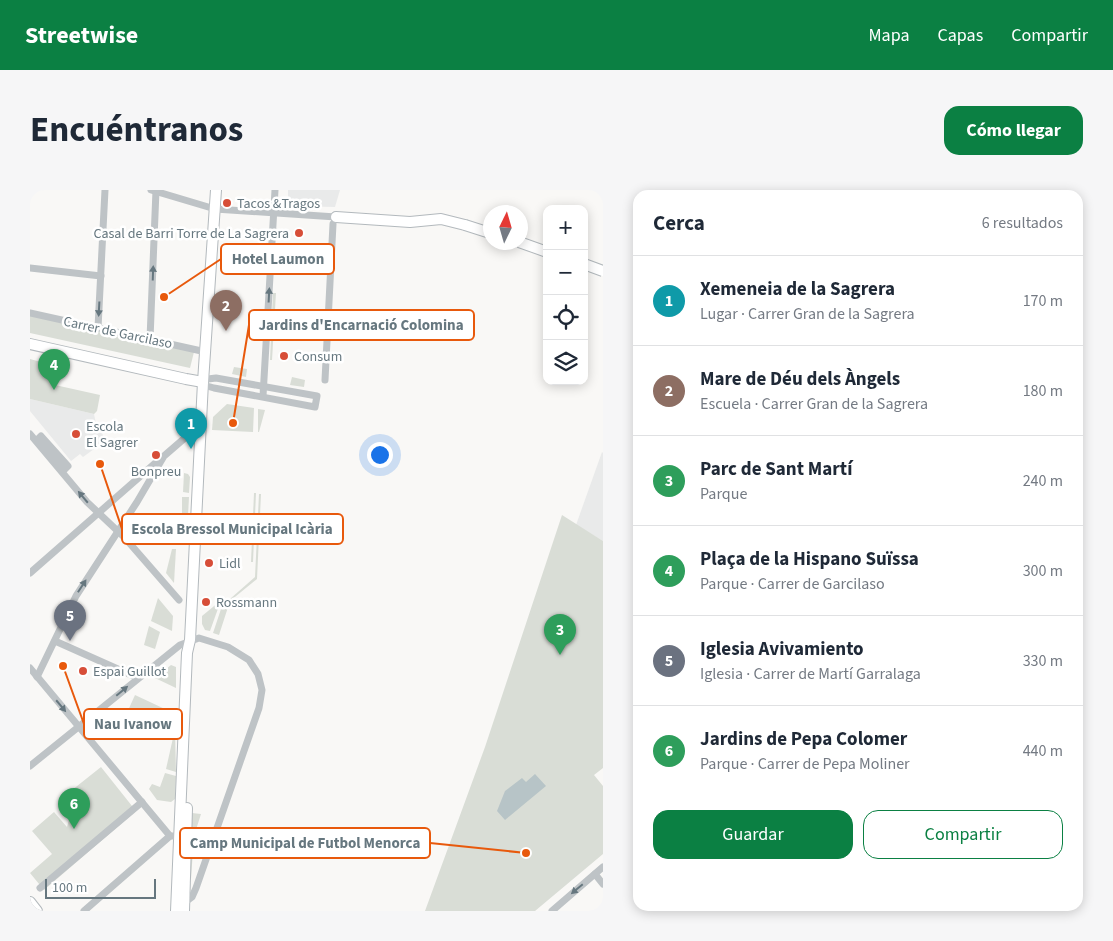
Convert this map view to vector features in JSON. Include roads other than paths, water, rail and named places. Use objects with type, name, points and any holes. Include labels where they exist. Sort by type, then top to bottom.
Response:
[{"type":"street","points":[[98,328],[105,190]]},
{"type":"street","points":[[151,190],[215,209],[273,213],[335,221],[410,222],[448,220],[483,231]]},
{"type":"street","points":[[150,340],[156,190]]},
{"type":"street","points":[[176,911],[187,653],[190,640],[203,382],[216,190]]},
{"type":"street","points":[[263,396],[274,190]]},
{"type":"street","points":[[325,380],[335,221]]},
{"type":"street","points":[[528,245],[543,251]]},
{"type":"street","points":[[588,265],[603,271]]},
{"type":"street","points":[[30,268],[101,276]]},
{"type":"street","name":"Carrer de Garcilaso","points":[[30,313],[206,352]]},
{"type":"street","points":[[30,344],[203,382],[214,388],[315,407],[317,396],[216,378],[203,382]]},
{"type":"street","points":[[30,573],[201,424]]},
{"type":"street","points":[[30,434],[87,502],[118,531],[179,600]]},
{"type":"street","points":[[41,436],[68,466],[64,470],[38,439],[41,436]]},
{"type":"street","points":[[37,677],[76,596],[137,502],[164,456]]},
{"type":"street","points":[[30,766],[180,644],[199,638],[228,647],[249,660],[258,674],[262,690],[259,708],[196,888],[184,907]]},
{"type":"street","points":[[55,641],[138,678]]},
{"type":"street","points":[[30,668],[142,802],[179,836],[184,907]]},
{"type":"street","points":[[40,888],[142,802]]},
{"type":"street","points":[[84,911],[179,836]]},
{"type":"street","points":[[552,911],[603,867]]},
{"type":"street","points":[[595,874],[603,884]]},
{"type":"street","points":[[30,902],[37,911]]},
{"type":"place","name":"Tacos &Tragos","points":[[227,203]]},
{"type":"place","name":"Casal de Barri Torre de La Sagrera","points":[[299,233]]},
{"type":"place","name":"Hotel Laumon","points":[[164,297]]},
{"type":"place","name":"Mare de Déu dels Àngels","points":[[226,331]]},
{"type":"place","name":"Consum","points":[[284,356]]},
{"type":"place","name":"Plaça de la Hispano Suïssa","points":[[54,390]]},
{"type":"place","name":"Jardins d'Encarnació Colomina","points":[[233,423]]},
{"type":"place","name":"Escola El Sagrer","points":[[76,434]]},
{"type":"place","name":"Xemeneia de la Sagrera","points":[[191,449]]},
{"type":"place","name":"Bonpreu","points":[[156,455]]},
{"type":"place","name":"Escola Bressol Municipal Icària","points":[[100,464]]},
{"type":"place","name":"Lidl","points":[[209,563]]},
{"type":"place","name":"Rossmann","points":[[206,602]]},
{"type":"place","name":"Iglesia Avivamiento","points":[[70,641]]},
{"type":"place","name":"Parc de Sant Martí","points":[[560,655]]},
{"type":"place","name":"Nau Ivanow","points":[[63,666]]},
{"type":"place","name":"Espai Guillot","points":[[83,671]]},
{"type":"place","name":"Jardins de Pepa Colomer","points":[[74,829]]},
{"type":"place","name":"Camp Municipal de Futbol Menorca","points":[[526,853]]}]
